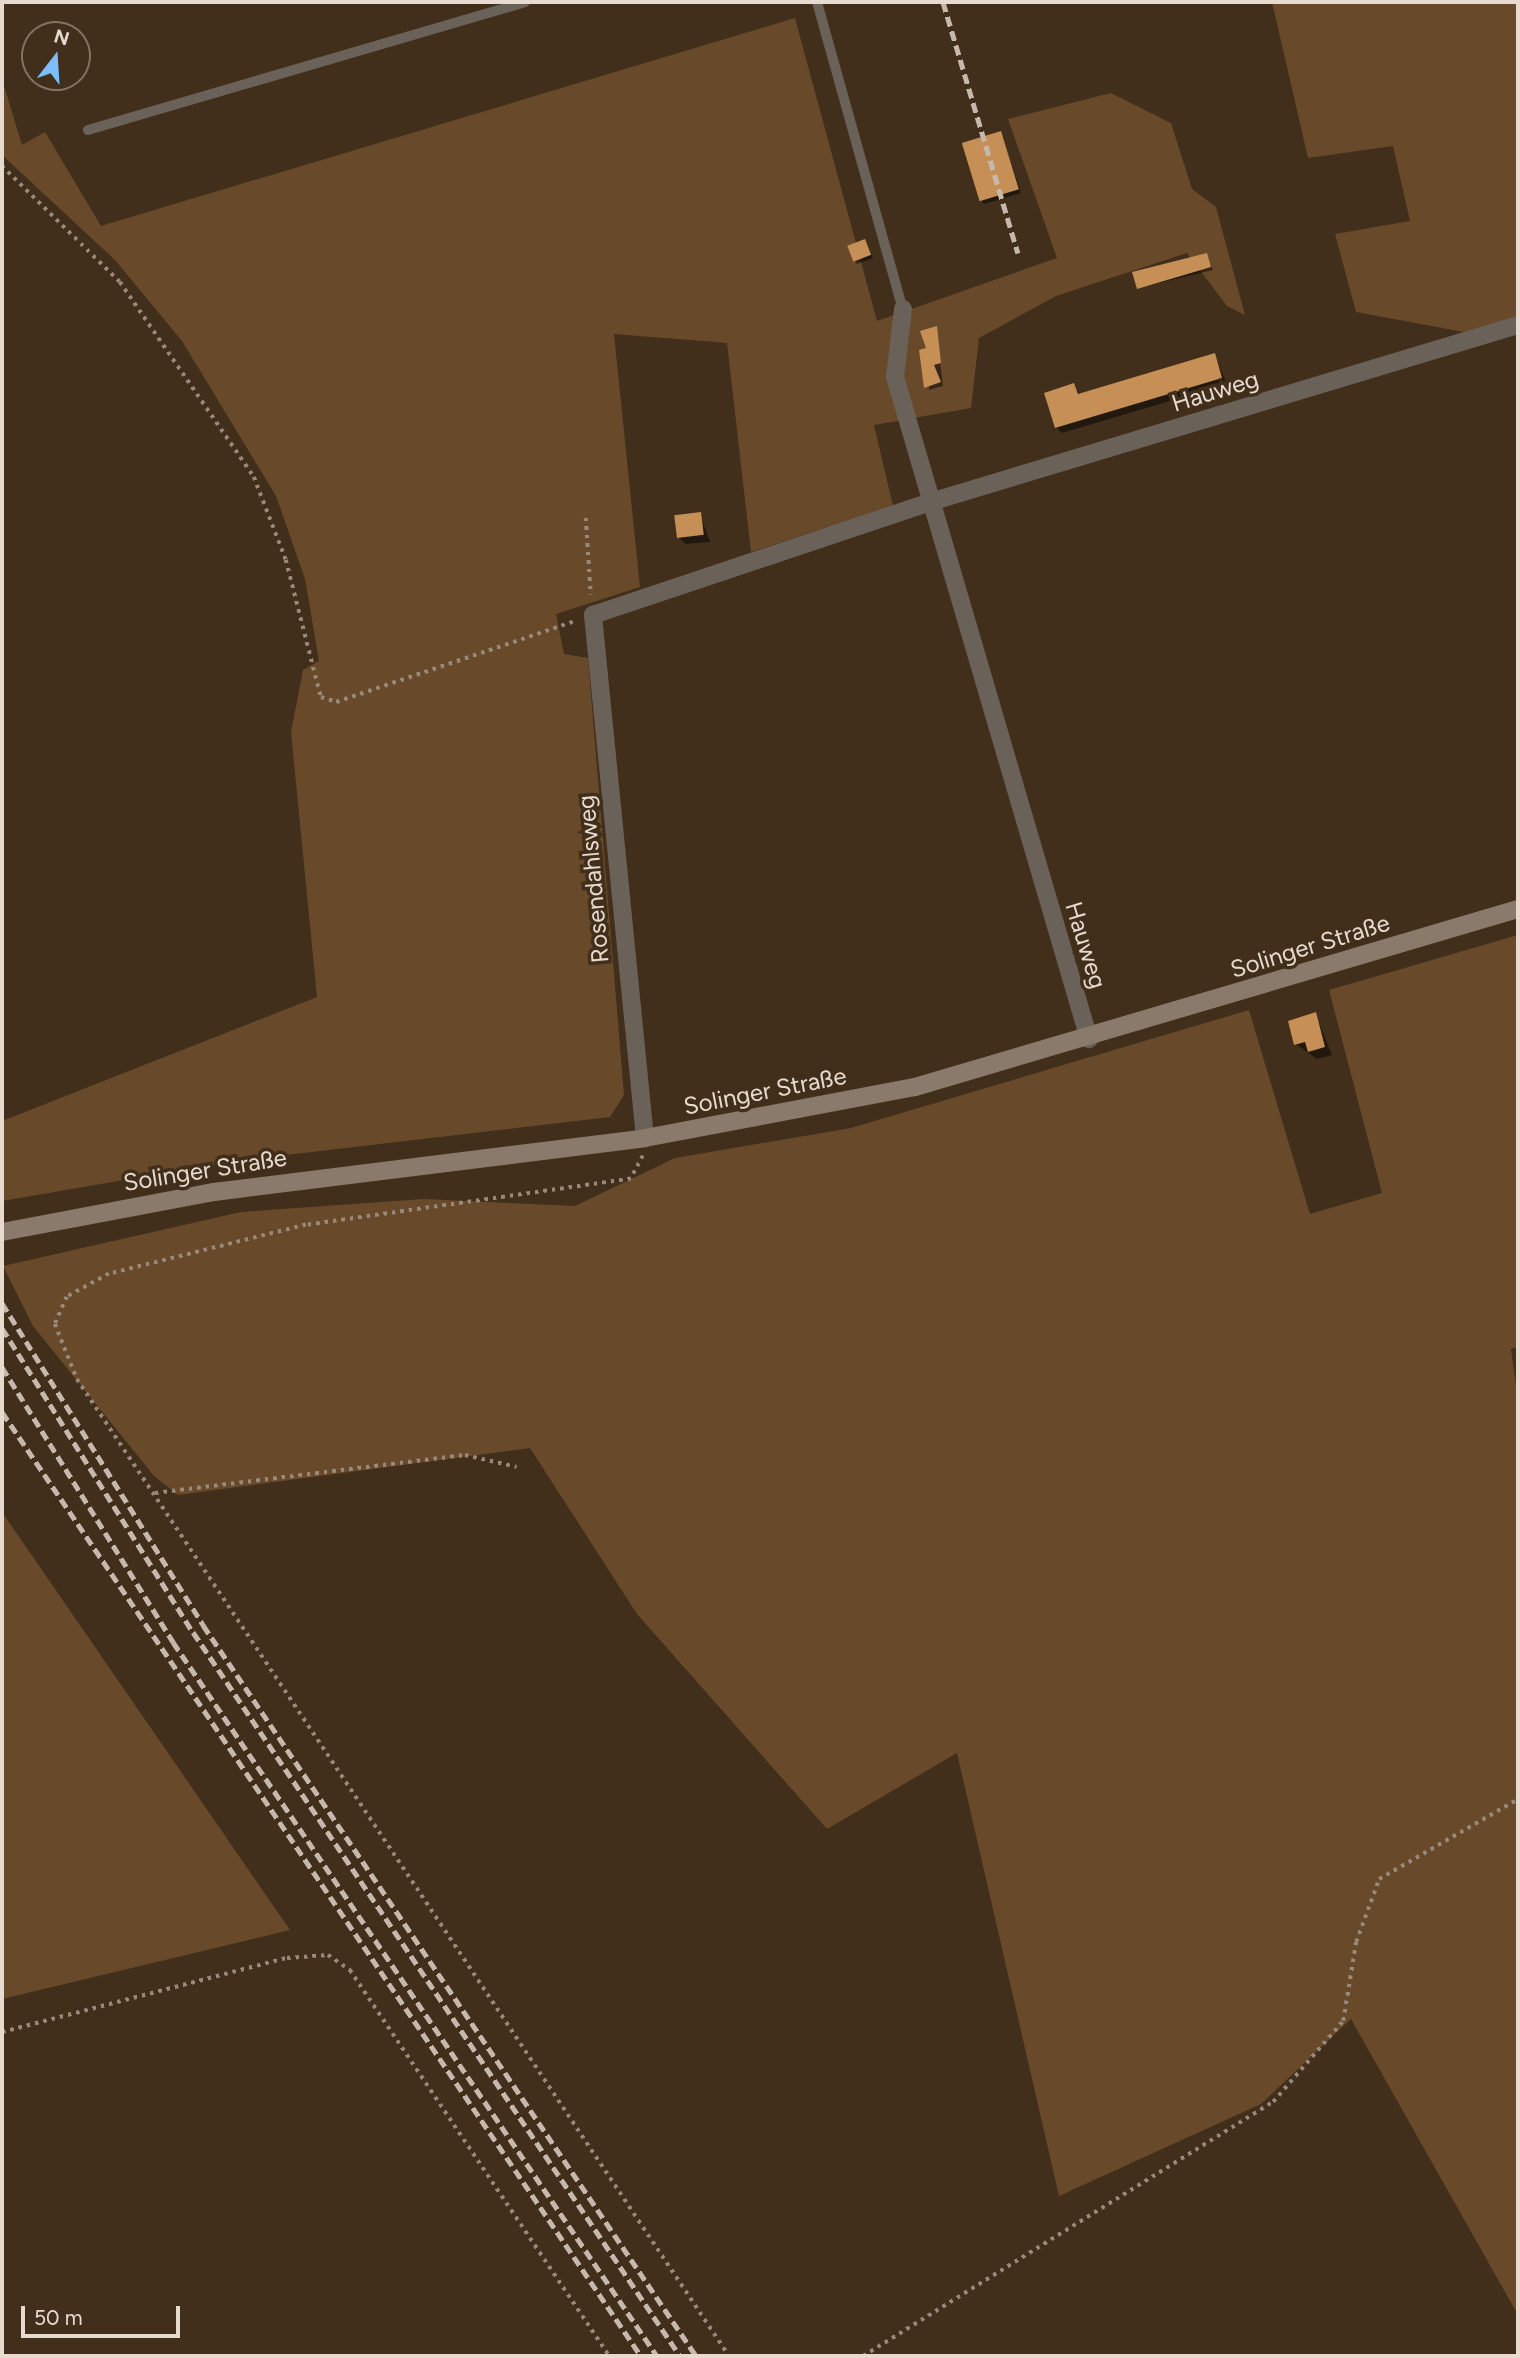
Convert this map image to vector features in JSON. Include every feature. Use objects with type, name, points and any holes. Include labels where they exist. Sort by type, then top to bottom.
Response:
[{"type":"main road","name":"Solinger Straße","points":[[2,1232],[227,1190],[645,1138],[915,1087],[1089,1038],[1518,909]]},
{"type":"street","name":"Hauweg","points":[[903,309],[895,377],[927,503],[1089,1038]]},
{"type":"street","name":"Hauweg","points":[[593,615],[927,503],[1518,325]]},
{"type":"street","name":"Rosendahlsweg","points":[[593,615],[645,1138]]},
{"type":"lane","points":[[88,130],[525,2]]},
{"type":"lane","points":[[817,2],[903,309]]},
{"type":"path","points":[[2,166],[120,282],[254,477],[286,560],[321,697],[336,702],[593,615],[586,519]]},
{"type":"path","points":[[645,1138],[631,1180],[306,1225],[109,1274],[67,1297],[55,1324],[60,1348],[729,2356]]},
{"type":"path","points":[[155,1493],[465,1455],[517,1467]]},
{"type":"path","points":[[863,2356],[1273,2102],[1343,2021],[1356,1942],[1379,1879],[1518,1799]]},
{"type":"path","points":[[2,2032],[287,1958],[328,1955],[350,1970],[609,2356]]},
{"type":"shaded area","points":[[1272,2],[1518,2],[1518,317],[1464,332],[1356,312],[1335,234],[1410,221],[1393,146],[1308,158]]},
{"type":"shaded area","points":[[795,18],[877,321],[1057,258],[1008,119],[1111,93],[1171,123],[1192,189],[1216,207],[1245,315],[1227,306],[1187,253],[1056,296],[979,338],[971,408],[874,425],[893,506],[751,552],[727,343],[614,334],[640,587],[556,614],[564,654],[588,658],[624,1095],[610,1117],[235,1161],[2,1201],[2,1121],[317,997],[291,732],[303,670],[319,661],[305,579],[276,496],[182,341],[115,260],[2,155],[2,79],[22,145],[45,132],[101,226]]},
{"type":"shaded area","points":[[1518,935],[1518,1347],[1511,1349],[1518,1400],[1518,2315],[1351,2019],[1261,2104],[1059,2196],[957,1753],[827,1829],[637,1614],[530,1448],[178,1495],[154,1476],[33,1326],[3,1266],[241,1212],[423,1199],[575,1206],[675,1158],[851,1128],[1249,1010],[1310,1214],[1382,1193],[1329,990]]},
{"type":"shaded area","points":[[2,1512],[290,1930],[2,1999]]},
{"type":"building","points":[[1001,131],[1019,189],[980,201],[962,143]]},
{"type":"building","points":[[865,239],[871,255],[853,262],[847,246]]},
{"type":"building","points":[[1207,253],[1211,267],[1137,289],[1132,272]]},
{"type":"building","points":[[937,326],[941,363],[934,365],[941,382],[924,388],[919,350],[926,348],[920,331]]},
{"type":"building","points":[[1215,353],[1222,378],[1055,428],[1044,393],[1074,383],[1078,394]]},
{"type":"building","points":[[701,512],[704,535],[677,538],[674,515]]},
{"type":"building","points":[[1316,1012],[1325,1047],[1308,1052],[1305,1042],[1294,1045],[1288,1021]]},
{"type":"railway","points":[[943,2],[1018,253]]},
{"type":"railway","points":[[2,1303],[203,1625],[696,2356]]},
{"type":"railway","points":[[2,1328],[193,1632],[680,2356]]},
{"type":"railway","points":[[2,1367],[173,1642],[657,2356]]},
{"type":"railway","points":[[2,1412],[641,2356]]}]
